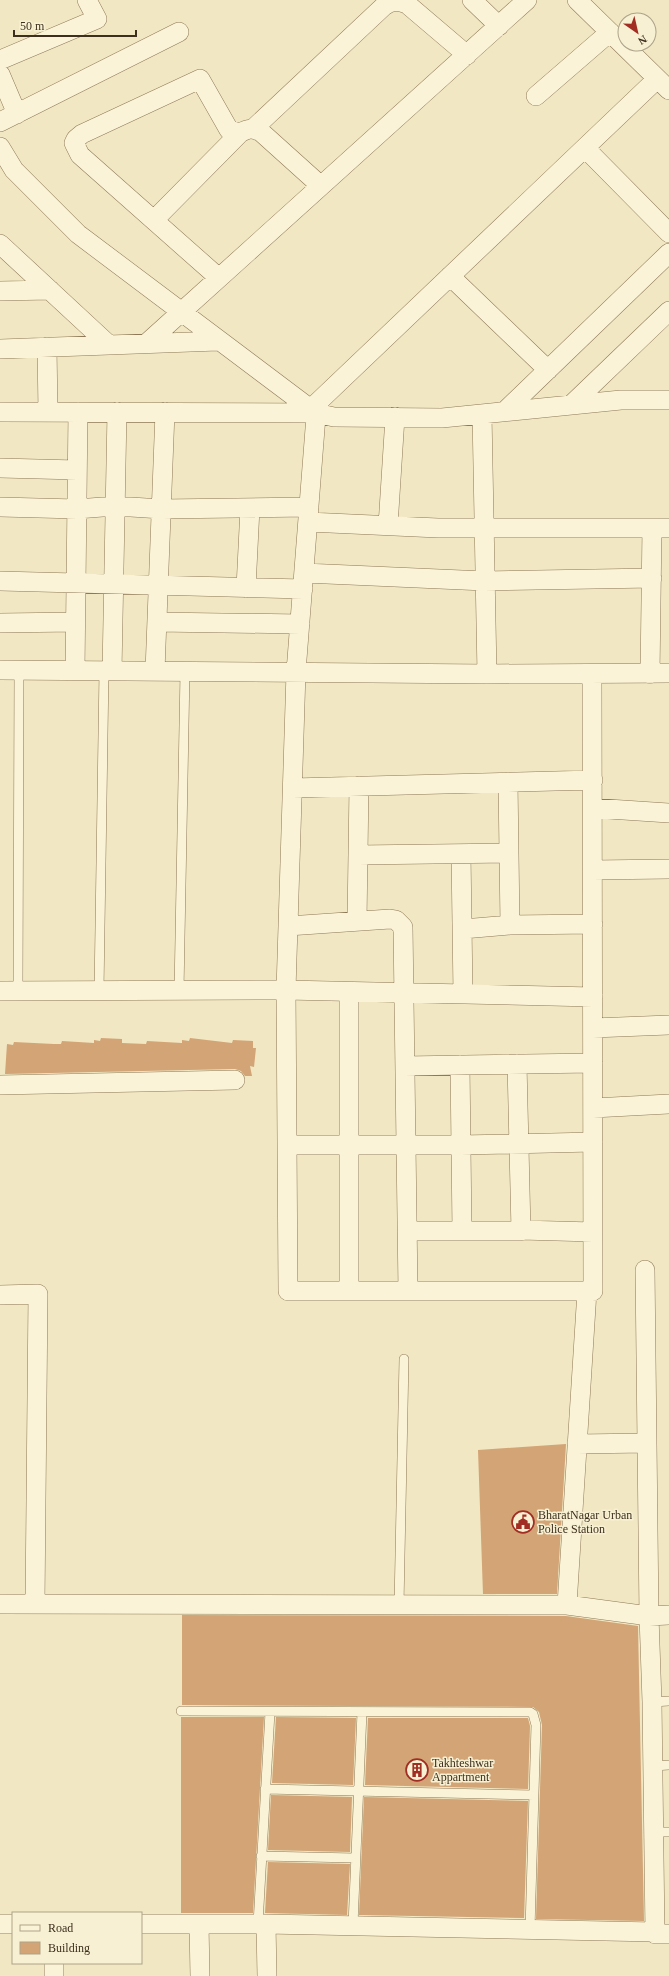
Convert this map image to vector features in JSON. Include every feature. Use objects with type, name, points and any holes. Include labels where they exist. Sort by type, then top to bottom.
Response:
[{"type":"street","points":[[0,60],[97,19],[88,0]]},
{"type":"street","points":[[154,220],[247,131],[384,6],[391,2],[399,0],[407,4],[467,55]]},
{"type":"street","points":[[472,0],[499,26]]},
{"type":"street","points":[[147,343],[527,0]]},
{"type":"street","points":[[577,0],[663,85],[585,148],[317,402],[296,672],[286,990],[288,1291],[593,1291],[592,674]]},
{"type":"street","points":[[0,122],[179,32]]},
{"type":"street","points":[[536,96],[610,32]]},
{"type":"street","points":[[0,74],[17,114]]},
{"type":"street","points":[[219,278],[80,154],[74,144],[76,139],[200,79],[229,130],[261,132],[321,186]]},
{"type":"street","points":[[0,147],[14,170],[78,234],[180,313],[316,413]]},
{"type":"street","points":[[585,148],[669,233]]},
{"type":"street","points":[[0,244],[109,345]]},
{"type":"street","points":[[506,411],[669,254]]},
{"type":"street","points":[[450,276],[548,370]]},
{"type":"street","points":[[0,291],[50,290]]},
{"type":"street","points":[[571,405],[669,311]]},
{"type":"street","points":[[0,349],[218,341]]},
{"type":"street","points":[[47,347],[48,412]]},
{"type":"street","points":[[0,412],[316,413],[334,417],[442,418],[622,400],[669,400]]},
{"type":"street","points":[[74,671],[78,412]]},
{"type":"street","points":[[108,671],[114,584],[117,412]]},
{"type":"street","points":[[155,671],[165,412]]},
{"type":"street","points":[[482,414],[487,674]]},
{"type":"street","points":[[388,526],[395,417]]},
{"type":"street","points":[[0,468],[77,470]]},
{"type":"street","points":[[0,507],[77,509],[115,506],[162,509],[250,508],[388,526],[484,528],[661,528],[652,578],[650,674]]},
{"type":"street","points":[[246,588],[250,508]]},
{"type":"street","points":[[0,581],[246,588],[303,581],[652,578]]},
{"type":"street","points":[[0,623],[75,622]]},
{"type":"street","points":[[157,622],[300,624]]},
{"type":"street","points":[[0,670],[487,674],[669,673]]},
{"type":"street","points":[[293,788],[593,780]]},
{"type":"street","points":[[508,782],[510,925]]},
{"type":"street","points":[[357,921],[359,786]]},
{"type":"street","points":[[593,808],[669,813]]},
{"type":"street","points":[[358,855],[509,853]]},
{"type":"street","points":[[462,854],[463,994]]},
{"type":"street","points":[[593,870],[669,869]]},
{"type":"street","points":[[288,926],[390,919],[396,920],[403,928],[408,1291]]},
{"type":"street","points":[[463,929],[510,925],[593,924]]},
{"type":"street","points":[[9,991],[286,990],[593,997]]},
{"type":"street","points":[[349,992],[349,1291]]},
{"type":"street","points":[[593,1028],[669,1025]]},
{"type":"street","points":[[405,1066],[593,1063]]},
{"type":"street","points":[[517,1064],[521,1230]]},
{"type":"street","points":[[460,1065],[462,1231]]},
{"type":"street","points":[[0,1084],[235,1080]]},
{"type":"street","points":[[593,1108],[669,1104]]},
{"type":"street","points":[[287,1146],[406,1146],[593,1142]]},
{"type":"street","points":[[407,1231],[521,1230],[593,1232]]},
{"type":"street","points":[[142,1924],[262,1924],[662,1933],[661,1701],[649,1616],[645,1270]]},
{"type":"street","points":[[567,1606],[587,1291]]},
{"type":"street","points":[[0,1295],[38,1294],[34,1604]]},
{"type":"street","points":[[577,1444],[647,1443]]},
{"type":"street","points":[[0,1604],[567,1606],[649,1616],[669,1615]]},
{"type":"street","points":[[0,1924],[12,1924]]},
{"type":"street","points":[[199,1924],[200,1976]]},
{"type":"street","points":[[262,1924],[268,1976]]},
{"type":"street","points":[[54,1964],[54,1976]]},
{"type":"lane","points":[[9,991],[19,670]]},
{"type":"lane","points":[[99,991],[108,671]]},
{"type":"lane","points":[[179,991],[185,672]]},
{"type":"lane","points":[[399,1605],[404,1359]]},
{"type":"lane","points":[[181,1711],[530,1712],[535,1718],[536,1726],[530,1929]]},
{"type":"lane","points":[[262,1924],[261,1856],[270,1712]]},
{"type":"lane","points":[[353,1926],[362,1712]]},
{"type":"lane","points":[[265,1789],[534,1795]]},
{"type":"lane","points":[[261,1856],[355,1858]]},
{"type":"building","points":[[101,1038],[122,1039],[122,1043],[146,1044],[147,1041],[182,1043],[182,1040],[189,1041],[190,1038],[232,1043],[233,1040],[253,1041],[253,1048],[256,1048],[254,1067],[250,1066],[252,1076],[245,1076],[241,1071],[235,1069],[5,1074],[7,1044],[13,1045],[14,1042],[61,1044],[62,1041],[94,1043],[94,1040],[100,1041]]},
{"type":"building","name":"BharatNagar Urban Police Station","points":[[566,1444],[557,1594],[483,1594],[478,1450]]},
{"type":"building","points":[[182,1615],[566,1616],[638,1626],[644,1921],[536,1919],[542,1725],[539,1712],[533,1707],[182,1705]]},
{"type":"building","points":[[181,1717],[264,1717],[253,1913],[181,1913]]},
{"type":"building","points":[[276,1717],[356,1718],[353,1785],[272,1783]]},
{"type":"building","points":[[368,1718],[528,1718],[530,1726],[528,1789],[365,1785]]},
{"type":"building","points":[[271,1795],[352,1797],[350,1852],[268,1850]]},
{"type":"building","points":[[364,1797],[528,1801],[524,1918],[359,1915]]},
{"type":"building","points":[[268,1862],[350,1864],[347,1915],[265,1913]]},
{"type":"place","name":"BharatNagar Urban Police Station","points":[[523,1522]]},
{"type":"place","name":"Takhteshwar Appartment","points":[[417,1770]]}]
